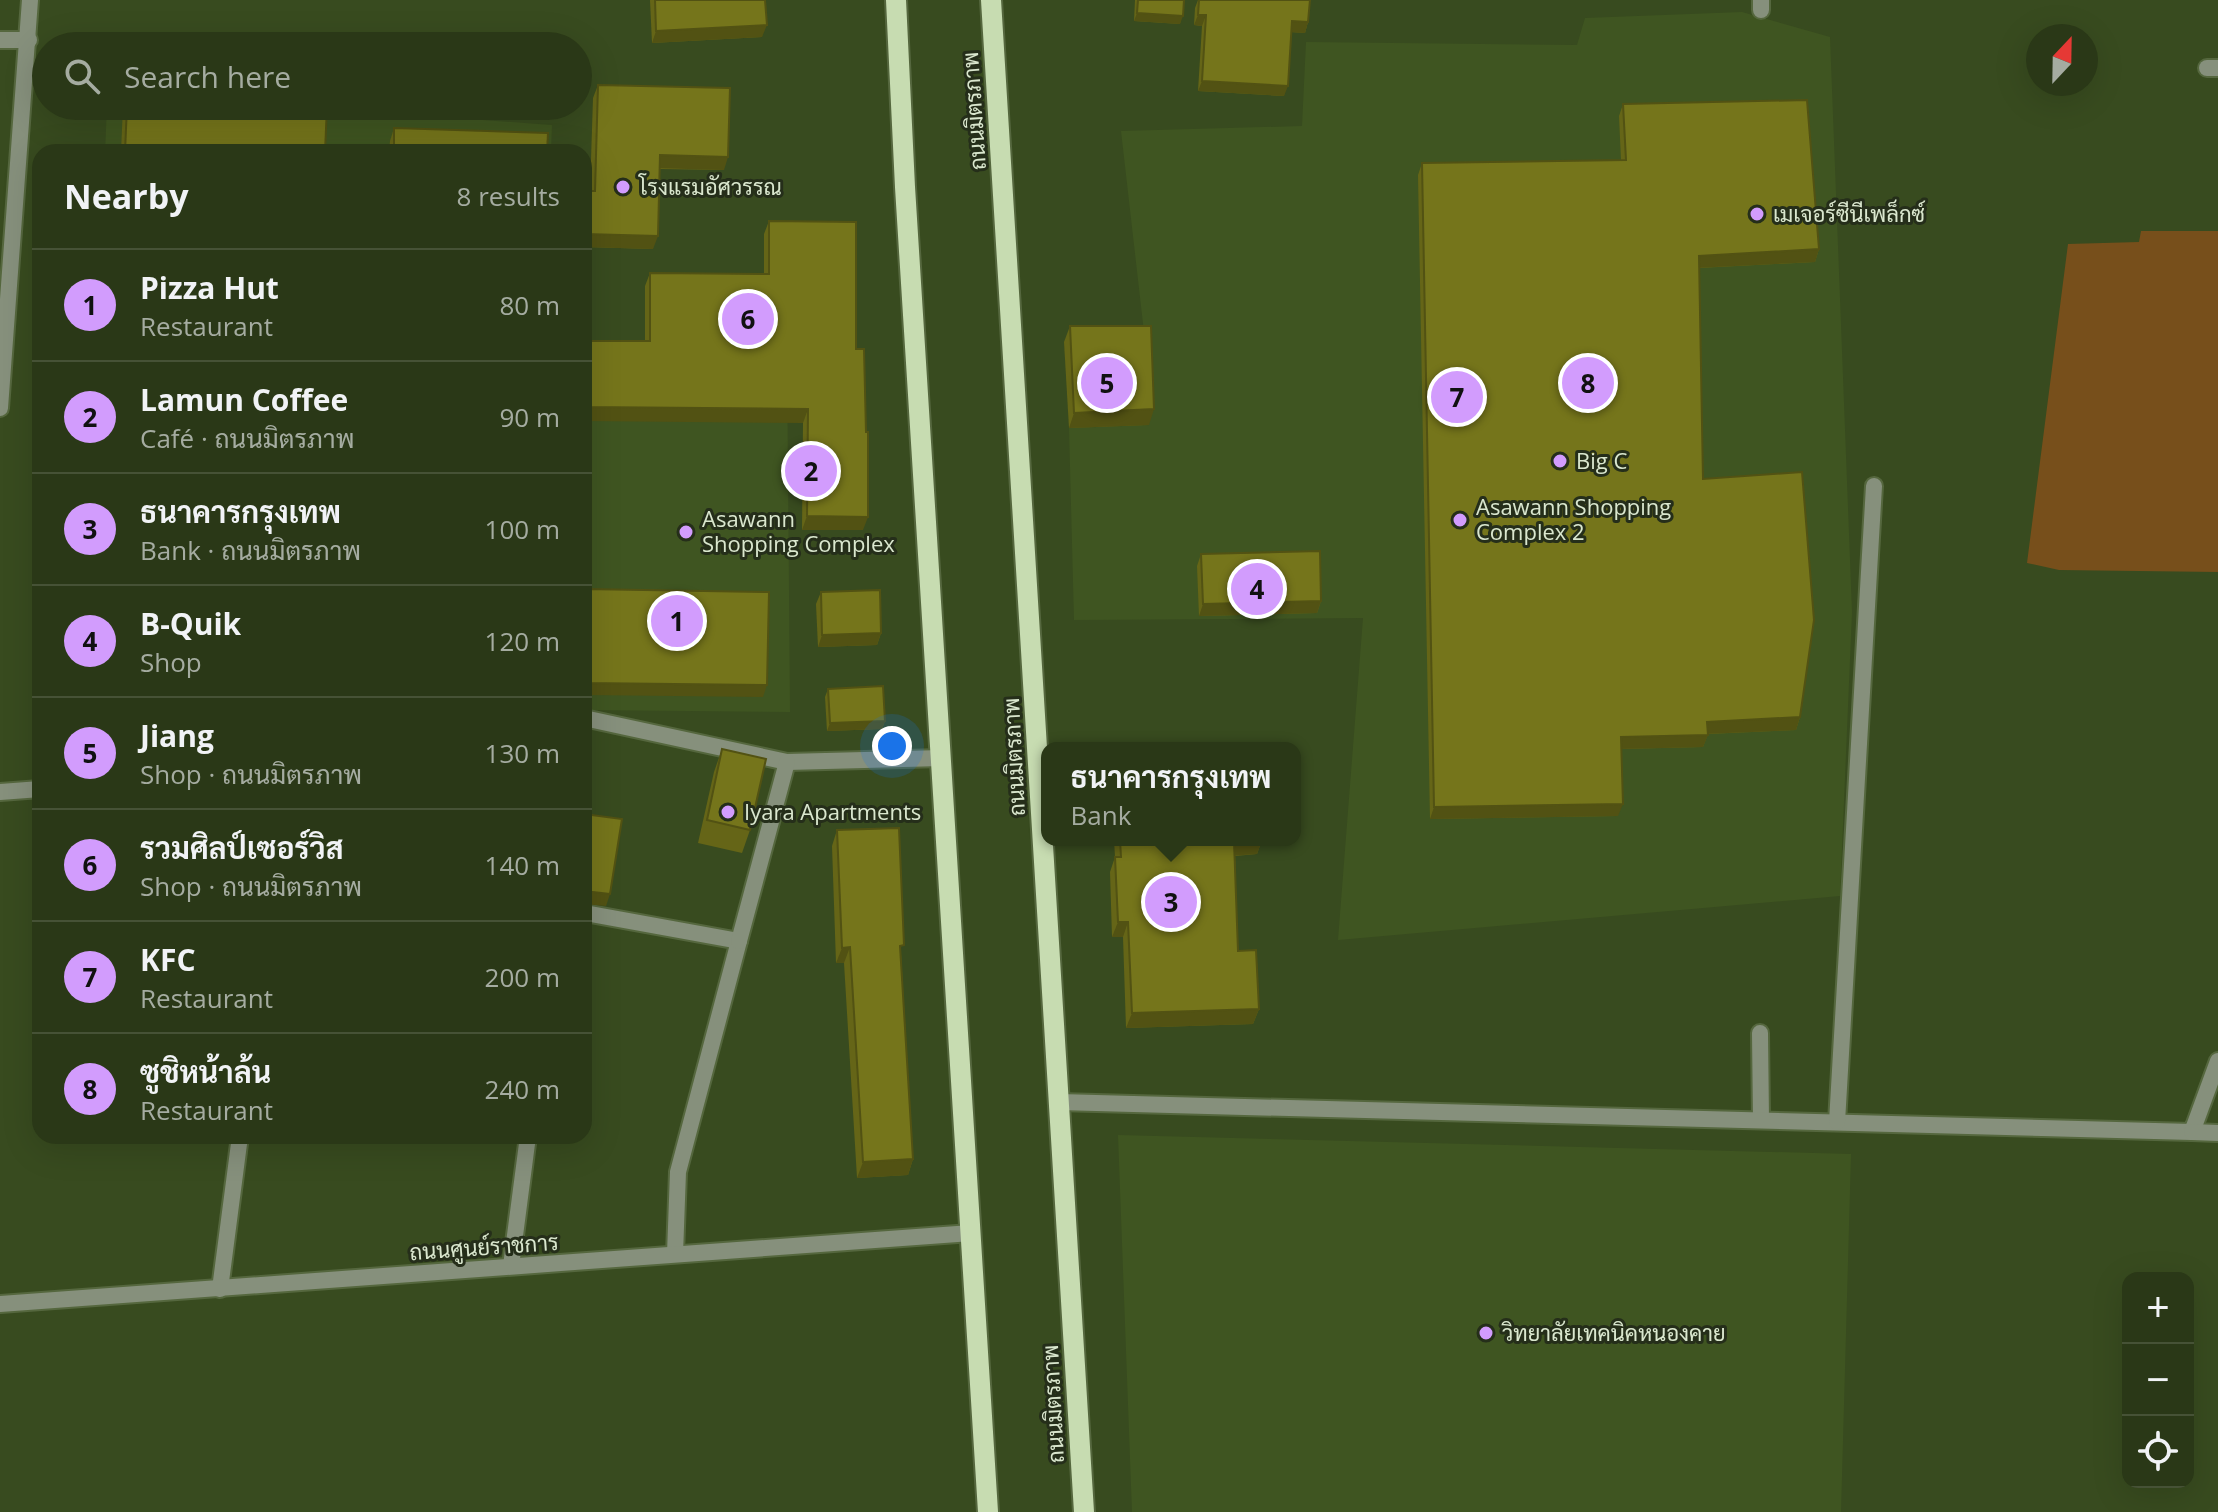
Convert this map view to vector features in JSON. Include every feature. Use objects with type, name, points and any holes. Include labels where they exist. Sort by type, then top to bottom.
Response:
[{"type":"main road","points":[[896,0],[988,1512]]},
{"type":"main road","name":"ถนนมิตรภาพ","points":[[991,0],[1041,810]]},
{"type":"main road","name":"ถนนมิตรภาพ","points":[[1043,846],[1084,1512]]},
{"type":"street","points":[[0,408],[30,0]]},
{"type":"street","points":[[0,40],[29,40]]},
{"type":"street","points":[[1837,1122],[1874,486]]},
{"type":"street","points":[[592,720],[787,762],[942,758]]},
{"type":"street","points":[[675,1254],[678,1172],[787,762]]},
{"type":"street","points":[[0,792],[32,790]]},
{"type":"street","points":[[592,914],[739,941]]},
{"type":"street","points":[[1760,1033],[1761,1120]]},
{"type":"street","points":[[2192,1132],[2218,1061]]},
{"type":"street","points":[[1059,1102],[2218,1133]]},
{"type":"street","points":[[220,1289],[239,1144]]},
{"type":"street","points":[[511,1266],[527,1144]]},
{"type":"street","name":"ถนนศูนย์ราชการ","points":[[0,1304],[971,1233]]},
{"type":"shaded area","name":"Asawann Shopping Complex 2","points":[[1742,12],[1830,37],[1852,612],[1840,896],[1338,940],[1363,618],[1074,620],[1069,428],[1148,425],[1145,341],[1121,131],[1302,126],[1306,42],[1577,45],[1585,18]]},
{"type":"shaded area","points":[[106,120],[484,120],[552,125],[551,144],[105,144]]},
{"type":"shaded area","points":[[2141,231],[2218,231],[2218,572],[2059,570],[2027,563],[2068,244],[2139,242]]},
{"type":"shaded area","name":"Asawann Shopping Complex","points":[[592,351],[787,354],[790,712],[592,710]]},
{"type":"shaded area","name":"วิทยาลัยเทคนิคหนองคาย","points":[[1118,1135],[1851,1154],[1841,1512],[1132,1512]]},
{"type":"building","points":[[655,0],[765,0],[767,25],[656,31]]},
{"type":"building","points":[[1138,0],[1184,0],[1183,16],[1137,13]]},
{"type":"building","points":[[1199,0],[1310,0],[1308,22],[1292,21],[1288,86],[1202,81],[1206,15],[1198,15]]},
{"type":"building","name":"โรงแรมอัศวรรณ","points":[[598,85],[730,88],[728,157],[660,155],[658,236],[592,234],[592,191],[595,191]]},
{"type":"building","name":"Big C","points":[[1807,100],[1819,249],[1699,256],[1703,479],[1802,472],[1814,620],[1800,717],[1707,722],[1708,735],[1621,737],[1623,804],[1434,807],[1422,163],[1626,160],[1623,104]]},
{"type":"building","points":[[126,120],[326,120],[325,144],[125,144]]},
{"type":"building","points":[[394,128],[548,133],[547,144],[394,144]]},
{"type":"building","points":[[769,221],[856,222],[856,349],[864,349],[868,517],[807,516],[808,409],[592,407],[592,341],[650,341],[650,273],[769,274]]},
{"type":"building","points":[[1070,326],[1151,326],[1154,409],[1074,413]]},
{"type":"building","points":[[1320,551],[1321,601],[1203,604],[1201,554]]},
{"type":"building","points":[[592,589],[769,592],[767,685],[592,683]]},
{"type":"building","points":[[880,590],[881,633],[822,635],[821,592]]},
{"type":"building","points":[[883,686],[885,721],[830,723],[828,689]]},
{"type":"building","name":"Iyara Apartments","points":[[722,749],[766,759],[750,830],[707,820]]},
{"type":"building","points":[[592,815],[622,819],[610,894],[592,892]]},
{"type":"building","points":[[899,828],[904,945],[900,946],[913,1159],[863,1162],[850,947],[842,948],[837,830]]},
{"type":"building","points":[[1120,846],[1234,846],[1238,951],[1256,950],[1259,1009],[1132,1013],[1128,922],[1118,922],[1115,857],[1121,857]]},
{"type":"place","name":"โรงแรมอัศวรรณ","points":[[623,187]]},
{"type":"place","name":"เมเจอร์ซีนีเพล็กซ์","points":[[1757,214]]},
{"type":"place","name":"รวมศิลป์เซอร์วิส","points":[[748,319]]},
{"type":"place","name":"Jiang","points":[[1107,383]]},
{"type":"place","name":"ซูชิหน้าล้น","points":[[1588,383]]},
{"type":"place","name":"KFC","points":[[1457,397]]},
{"type":"place","name":"Big C","points":[[1560,461]]},
{"type":"place","name":"Lamun Coffee","points":[[811,471]]},
{"type":"place","name":"Asawann Shopping Complex 2","points":[[1460,520]]},
{"type":"place","name":"Asawann Shopping Complex","points":[[686,532]]},
{"type":"place","name":"B-Quik","points":[[1257,589]]},
{"type":"place","name":"Pizza Hut","points":[[677,621]]},
{"type":"place","name":"Iyara Apartments","points":[[728,812]]},
{"type":"place","name":"ธนาคารกรุงเทพ","points":[[1171,902]]},
{"type":"place","name":"วิทยาลัยเทคนิคหนองคาย","points":[[1486,1333]]}]
